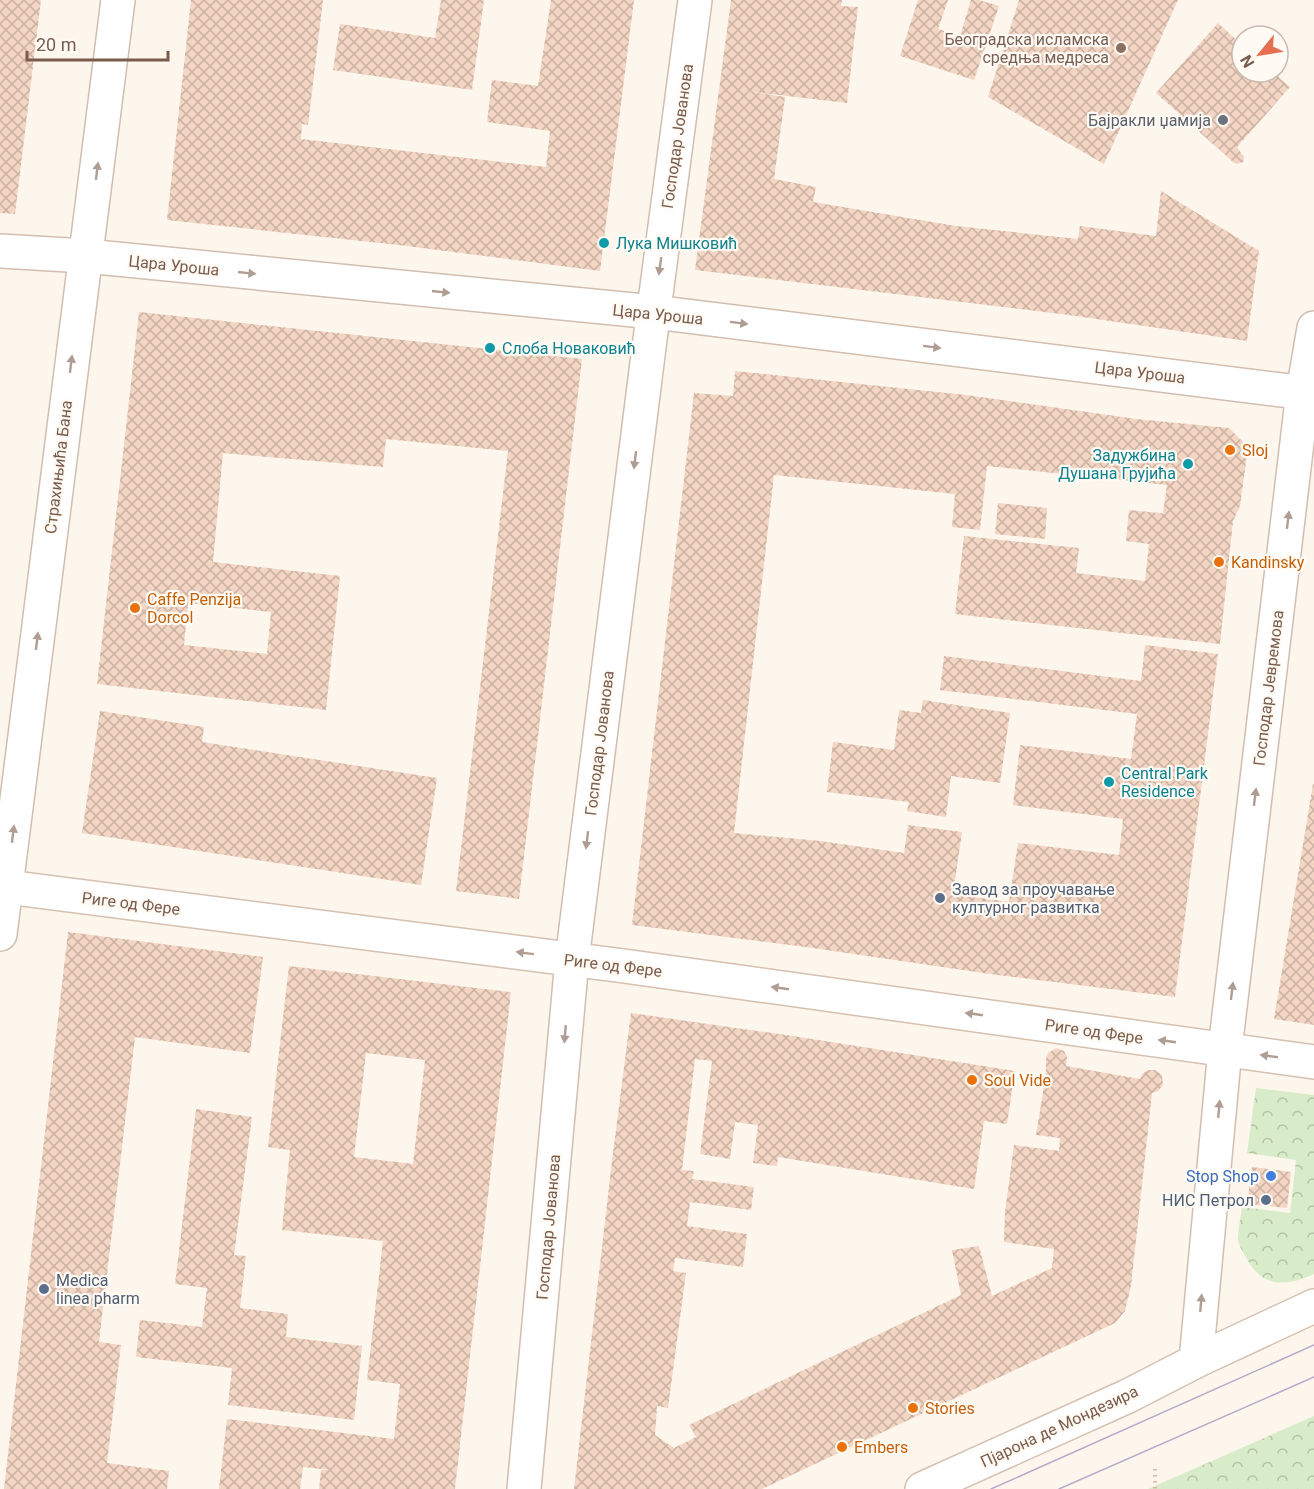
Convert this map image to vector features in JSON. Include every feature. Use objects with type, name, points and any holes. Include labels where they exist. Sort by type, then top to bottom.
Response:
[{"type":"street","name":"Страхињића Бана","points":[[0,934],[3,886],[118,0]]},
{"type":"street","name":"Господар Јованова","points":[[524,1489],[572,960],[695,0]]},
{"type":"street","name":"Цара Уроша","points":[[0,251],[86,256],[654,312],[1309,393]]},
{"type":"street","name":"Господар Јевремова","points":[[1225,1049],[1309,393],[1314,328]]},
{"type":"street","name":"Риге од Фере","points":[[3,886],[572,960],[1225,1049]]},
{"type":"street","points":[[1196,1361],[1225,1049],[1314,1062]]},
{"type":"street","name":"Пјарона де Мондезира","points":[[922,1489],[1128,1396],[1196,1361],[1314,1306]]},
{"type":"path","points":[[1155,1469],[1155,1489]]},
{"type":"green space","points":[[1256,1088],[1314,1095],[1314,1274],[1284,1283],[1259,1275],[1241,1249],[1238,1240],[1242,1207],[1290,1213],[1296,1160],[1247,1153]]},
{"type":"green space","points":[[1314,1416],[1314,1489],[1148,1489]]},
{"type":"building","points":[[0,0],[41,0],[15,214],[0,213]]},
{"type":"building","points":[[191,0],[323,0],[308,125],[302,124],[301,139],[546,167],[550,131],[487,122],[492,80],[538,86],[551,0],[634,0],[600,271],[399,245],[167,220]]},
{"type":"building","points":[[441,0],[484,0],[472,90],[333,70],[340,24],[435,38]]},
{"type":"building","points":[[731,0],[842,0],[841,6],[858,7],[847,103],[746,91],[785,97],[774,179],[816,187],[813,202],[956,226],[1078,239],[1080,226],[1156,236],[1161,191],[1259,251],[1247,341],[1069,315],[695,270]]},
{"type":"building","points":[[918,0],[948,0],[938,29],[960,36],[971,0],[999,6],[974,80],[900,56]]},
{"type":"building","points":[[1019,0],[1178,0],[1104,164],[988,97]]},
{"type":"building","name":"Бајракли џамија","points":[[1218,23],[1230,34],[1230,84],[1287,84],[1290,87],[1237,147],[1244,157],[1243,162],[1237,164],[1156,93]]},
{"type":"building","points":[[139,312],[582,359],[519,899],[456,891],[508,451],[386,439],[383,467],[223,453],[213,562],[340,576],[326,710],[97,684]],"holes":[[[188,603],[271,612],[267,654],[184,645]]]},
{"type":"building","points":[[735,371],[966,395],[1136,419],[1229,428],[1248,447],[1240,506],[1233,521],[1220,644],[955,614],[964,536],[1079,548],[1076,573],[1145,581],[1149,544],[1126,541],[1129,510],[1170,514],[1163,513],[1167,485],[987,466],[980,530],[952,527],[955,494],[774,475],[734,833],[820,841],[904,853],[908,825],[962,832],[953,894],[1009,902],[1018,843],[1119,855],[1123,819],[1013,805],[1020,745],[1131,759],[1137,714],[940,690],[944,656],[1141,681],[1145,645],[1218,654],[1175,997],[632,925],[694,393],[733,396]]},
{"type":"building","points":[[998,503],[1047,508],[1045,539],[995,534]]},
{"type":"building","points":[[923,700],[1010,713],[1000,783],[951,776],[946,817],[907,811],[909,802],[827,792],[833,742],[894,750],[899,710],[921,713]]},
{"type":"building","points":[[100,711],[204,727],[202,742],[437,778],[421,885],[82,833]]},
{"type":"building","points":[[1314,784],[1314,1025],[1274,1019]]},
{"type":"building","points":[[68,932],[263,957],[250,1053],[135,1037],[99,1342],[121,1345],[107,1463],[169,1471],[167,1489],[4,1489]]},
{"type":"building","points":[[289,966],[511,992],[455,1489],[319,1489],[321,1470],[330,1470],[303,1467],[300,1489],[219,1489],[227,1419],[394,1439],[400,1384],[367,1380],[383,1241],[282,1230],[290,1150],[268,1147]],"holes":[[[366,1053],[425,1060],[413,1164],[354,1157]]]},
{"type":"building","points":[[631,1013],[1015,1071],[1007,1124],[984,1121],[974,1189],[778,1157],[777,1166],[753,1163],[758,1125],[735,1122],[730,1159],[700,1154],[712,1061],[695,1059],[682,1170],[694,1171],[692,1179],[754,1187],[751,1210],[690,1202],[687,1226],[747,1234],[743,1267],[675,1258],[673,1271],[686,1273],[668,1408],[657,1406],[655,1435],[674,1448],[696,1437],[689,1425],[961,1295],[952,1250],[979,1246],[992,1296],[1052,1268],[1054,1249],[1004,1242],[1005,1212],[1014,1145],[1059,1151],[1060,1138],[1036,1135],[1046,1074],[1046,1059],[1048,1053],[1056,1048],[1064,1051],[1067,1057],[1066,1066],[1140,1079],[1142,1074],[1148,1070],[1155,1070],[1162,1075],[1163,1085],[1158,1091],[1152,1093],[1131,1286],[1125,1311],[1115,1323],[762,1489],[574,1489]]},
{"type":"building","points":[[196,1109],[252,1117],[234,1255],[246,1256],[240,1308],[288,1314],[286,1337],[362,1346],[354,1420],[228,1405],[232,1368],[136,1357],[140,1320],[202,1327],[207,1288],[175,1284]]},
{"type":"building","points":[[1252,1167],[1291,1172],[1287,1208],[1247,1204]]},
{"type":"tram line","points":[[991,1489],[1314,1345]]},
{"type":"tram line","points":[[1059,1489],[1314,1377]]},
{"type":"place","name":"Београдска исламска средња медреса","points":[[1121,48]]},
{"type":"place","name":"Бајракли џамија","points":[[1223,120]]},
{"type":"place","name":"Лука Мишковић","points":[[604,243]]},
{"type":"place","name":"Слоба Новаковић","points":[[490,348]]},
{"type":"place","name":"Sloj","points":[[1230,450]]},
{"type":"place","name":"Задужбина Душана Грујића","points":[[1188,464]]},
{"type":"place","name":"Kandinsky","points":[[1219,562]]},
{"type":"place","name":"Caffe Penzija Dorcol","points":[[135,608]]},
{"type":"place","name":"Central Park Residence","points":[[1109,782]]},
{"type":"place","name":"Завод за проучавање културног развитка","points":[[940,898]]},
{"type":"place","name":"Soul Vide","points":[[972,1080]]},
{"type":"place","name":"Stop Shop","points":[[1271,1176]]},
{"type":"place","name":"НИС Петрол","points":[[1266,1200]]},
{"type":"place","name":"Medica linea pharm","points":[[44,1289]]},
{"type":"place","name":"Stories","points":[[913,1408]]},
{"type":"place","name":"Embers","points":[[842,1447]]}]
